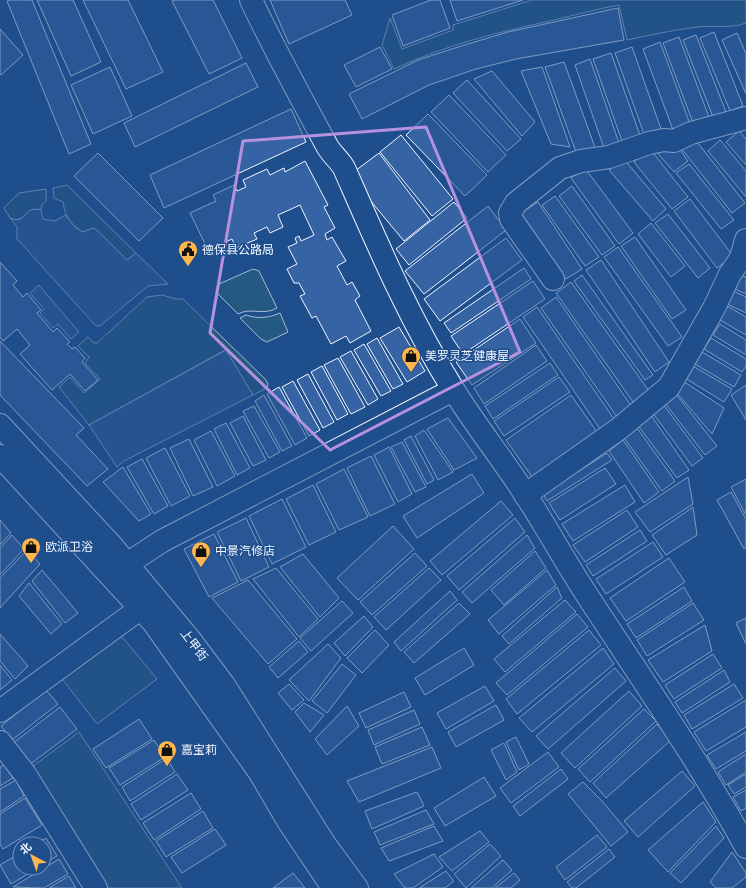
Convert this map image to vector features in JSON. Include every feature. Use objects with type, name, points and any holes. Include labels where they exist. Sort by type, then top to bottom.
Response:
[{"type":"street","points":[[251,0],[288,76],[325,144],[339,159],[344,168],[387,265],[424,339],[453,390],[525,495],[585,592],[704,774],[746,847]]},
{"type":"street","points":[[554,279],[511,219],[510,213],[516,203],[560,168],[581,162],[609,157],[649,143],[664,140],[674,141],[691,132],[746,118]]},
{"type":"street","points":[[525,495],[620,428],[668,387],[698,338],[730,274],[744,253]]},
{"type":"street","points":[[128,564],[162,540],[453,390]]},
{"type":"street","name":"上甲街","points":[[0,425],[128,564],[167,610],[224,685],[320,837],[357,888]]},
{"type":"street","name":"上甲街","points":[[0,456],[141,608],[176,653],[260,773],[288,821],[333,888]]},
{"type":"street","points":[[0,711],[141,608]]},
{"type":"street","points":[[0,742],[25,774],[96,888]]},
{"type":"highlighted area","points":[[426,127],[520,352],[330,450],[210,333],[243,141]]},
{"type":"shaded area","points":[[532,0],[746,0],[746,23],[734,26],[703,26],[688,28],[627,40],[619,5],[513,29],[472,40],[413,60],[394,69],[382,45],[390,18],[402,49],[453,30],[453,25]]},
{"type":"shaded area","points":[[67,185],[136,253],[127,260],[93,228],[83,232],[75,226],[69,220],[65,212],[63,202],[54,198],[53,188]]},
{"type":"shaded area","points":[[46,189],[46,201],[42,205],[41,210],[37,209],[30,211],[16,220],[10,218],[4,208],[19,193]]},
{"type":"shaded area","points":[[30,210],[41,210],[43,219],[55,221],[65,215],[76,228],[83,232],[93,228],[97,230],[127,260],[136,253],[168,284],[148,286],[100,326],[96,326],[17,239],[17,227],[10,218],[16,220],[21,219]]},
{"type":"shaded area","points":[[253,269],[259,271],[277,308],[267,311],[247,311],[238,314],[218,294],[216,290],[219,284]]},
{"type":"shaded area","points":[[39,285],[79,332],[71,339],[58,324],[53,328],[40,313],[44,309],[30,293]]},
{"type":"shaded area","points":[[162,295],[176,299],[183,299],[266,380],[268,384],[267,388],[253,395],[225,350],[89,425],[59,387],[70,377],[84,393],[100,379],[85,363],[89,357],[78,346],[88,337],[94,343],[97,343],[147,297]]},
{"type":"shaded area","points":[[280,313],[288,332],[267,342],[261,339],[240,318],[246,315],[254,317],[267,317]]},
{"type":"shaded area","points":[[226,350],[253,395],[124,461],[117,467],[89,425]]},
{"type":"shaded area","points":[[120,637],[124,639],[157,679],[97,724],[60,676]]},
{"type":"shaded area","points":[[79,732],[182,888],[108,888],[92,860],[29,769]]},
{"type":"building","points":[[32,0],[91,144],[69,154],[7,1]]},
{"type":"building","points":[[37,0],[73,0],[101,62],[71,76]]},
{"type":"building","points":[[83,0],[128,0],[163,72],[126,89]]},
{"type":"building","points":[[213,0],[242,58],[209,74],[172,1]]},
{"type":"building","points":[[270,0],[345,0],[352,15],[289,44]]},
{"type":"building","points":[[431,0],[440,0],[450,28],[403,46],[392,15]]},
{"type":"building","points":[[450,0],[523,0],[457,21]]},
{"type":"building","points":[[618,8],[624,40],[516,59],[476,69],[429,85],[362,119],[349,94],[418,60],[458,47],[508,32]]},
{"type":"building","points":[[0,29],[23,55],[1,75],[0,74]]},
{"type":"building","points":[[714,32],[743,106],[730,111],[700,38]]},
{"type":"building","points":[[737,33],[746,54],[746,94],[722,40]]},
{"type":"building","points":[[696,35],[726,112],[713,117],[683,40]]},
{"type":"building","points":[[679,37],[709,117],[693,123],[663,43]]},
{"type":"building","points":[[660,42],[690,124],[673,130],[643,49]]},
{"type":"building","points":[[380,47],[392,69],[356,87],[344,65]]},
{"type":"building","points":[[632,47],[661,129],[644,134],[615,53]]},
{"type":"building","points":[[611,53],[641,138],[623,144],[593,59]]},
{"type":"building","points":[[590,59],[620,146],[605,151],[575,65]]},
{"type":"building","points":[[564,62],[596,150],[576,152],[545,67]]},
{"type":"building","points":[[246,63],[258,87],[135,147],[124,123]]},
{"type":"building","points":[[110,67],[132,116],[93,134],[71,85]]},
{"type":"building","points":[[542,67],[570,147],[551,144],[521,71]]},
{"type":"building","points":[[492,71],[535,122],[522,136],[474,79]]},
{"type":"building","points":[[467,80],[521,139],[507,151],[453,93]]},
{"type":"building","points":[[449,95],[506,155],[488,172],[431,112]]},
{"type":"building","points":[[291,109],[306,142],[164,208],[150,175]]},
{"type":"building","points":[[428,114],[487,175],[465,196],[406,135]]},
{"type":"building","points":[[739,131],[746,139],[746,165],[726,142]]},
{"type":"building","points":[[401,135],[453,199],[432,216],[380,152]]},
{"type":"building","points":[[694,138],[745,203],[732,213],[681,148]]},
{"type":"building","points":[[720,140],[746,171],[746,197],[708,151]]},
{"type":"building","points":[[653,148],[679,148],[688,161],[674,172]]},
{"type":"building","points":[[650,149],[688,197],[672,209],[634,162]]},
{"type":"building","points":[[98,153],[163,218],[139,241],[74,176]]},
{"type":"building","points":[[379,153],[430,220],[404,241],[369,199],[355,171]]},
{"type":"building","points":[[623,158],[666,209],[653,221],[609,170]]},
{"type":"building","points":[[305,161],[328,205],[324,207],[335,228],[325,234],[327,240],[332,237],[346,261],[337,266],[347,285],[352,282],[360,296],[355,300],[371,331],[350,343],[346,336],[331,344],[316,316],[312,318],[300,296],[305,294],[299,283],[294,283],[287,269],[297,264],[288,247],[297,243],[295,238],[299,236],[301,241],[314,235],[300,205],[278,215],[283,227],[270,233],[267,227],[254,233],[257,239],[236,248],[232,239],[208,250],[190,213],[216,201],[213,195],[234,185],[237,191],[246,187],[243,180],[267,169],[270,175],[284,168],[285,172]]},
{"type":"building","points":[[689,164],[734,220],[721,229],[676,173]]},
{"type":"building","points":[[585,168],[633,233],[619,244],[571,178]]},
{"type":"building","points":[[572,186],[615,246],[602,255],[559,196]]},
{"type":"building","points":[[555,196],[599,257],[585,266],[542,205]]},
{"type":"building","points":[[690,199],[733,256],[717,268],[674,211]]},
{"type":"building","points":[[454,202],[467,218],[409,265],[396,249]]},
{"type":"building","points":[[538,202],[582,269],[566,279],[521,213]]},
{"type":"building","points":[[488,206],[506,230],[424,294],[405,271]]},
{"type":"building","points":[[668,214],[710,268],[698,278],[655,223]]},
{"type":"building","points":[[651,223],[685,266],[671,277],[638,234]]},
{"type":"building","points":[[635,237],[686,310],[672,319],[621,246]]},
{"type":"building","points":[[506,238],[522,260],[440,321],[424,299]]},
{"type":"building","points":[[618,247],[682,337],[668,346],[604,257]]},
{"type":"building","points":[[601,260],[669,362],[655,372],[586,270]]},
{"type":"building","points":[[0,262],[17,281],[13,285],[23,297],[27,293],[41,310],[37,313],[53,332],[57,328],[70,342],[67,344],[72,349],[75,347],[85,358],[82,362],[98,380],[85,391],[70,374],[52,390],[20,354],[30,345],[17,329],[3,341],[0,337]]},
{"type":"building","points":[[524,268],[531,279],[451,333],[444,323]]},
{"type":"building","points":[[582,275],[653,375],[645,380],[574,281]]},
{"type":"building","points":[[740,275],[746,277],[746,294],[735,289]]},
{"type":"building","points":[[533,281],[545,299],[463,354],[451,336]]},
{"type":"building","points":[[571,282],[649,391],[633,402],[556,293]]},
{"type":"building","points":[[733,291],[746,297],[746,313],[727,304]]},
{"type":"building","points":[[556,297],[632,407],[617,417],[541,308]]},
{"type":"building","points":[[727,306],[746,317],[746,335],[720,320]]},
{"type":"building","points":[[537,307],[614,419],[600,429],[523,317]]},
{"type":"building","points":[[520,319],[536,343],[472,385],[456,362]]},
{"type":"building","points":[[720,324],[746,340],[746,355],[713,335]]},
{"type":"building","points":[[399,327],[425,371],[407,382],[380,338]]},
{"type":"building","points":[[377,338],[403,384],[393,389],[367,344]]},
{"type":"building","points":[[711,338],[746,359],[746,366],[742,372],[704,349]]},
{"type":"building","points":[[0,341],[84,428],[76,435],[108,469],[87,486],[0,395]]},
{"type":"building","points":[[364,344],[391,391],[381,396],[354,350]]},
{"type":"building","points":[[536,345],[547,361],[484,404],[474,388]]},
{"type":"building","points":[[351,351],[378,399],[368,405],[340,357]]},
{"type":"building","points":[[702,352],[741,375],[734,387],[695,364]]},
{"type":"building","points":[[338,358],[365,407],[351,414],[324,365]]},
{"type":"building","points":[[550,363],[558,375],[493,419],[485,406]]},
{"type":"building","points":[[322,366],[348,414],[337,420],[311,372]]},
{"type":"building","points":[[693,366],[732,389],[724,402],[685,378]]},
{"type":"building","points":[[308,374],[334,422],[323,428],[297,380]]},
{"type":"building","points":[[559,377],[570,392],[504,436],[494,421]]},
{"type":"building","points":[[293,381],[320,430],[309,436],[282,387]]},
{"type":"building","points":[[683,381],[724,408],[712,434],[676,392]]},
{"type":"building","points":[[746,385],[746,420],[731,395]]},
{"type":"building","points":[[279,387],[307,438],[295,445],[267,394]]},
{"type":"building","points":[[676,394],[717,446],[705,455],[665,403]]},
{"type":"building","points":[[264,395],[292,446],[282,451],[255,401]]},
{"type":"building","points":[[571,395],[597,432],[532,477],[506,440]]},
{"type":"building","points":[[663,404],[703,458],[692,466],[652,412]]},
{"type":"building","points":[[254,406],[280,452],[269,458],[243,411]]},
{"type":"building","points":[[650,414],[689,470],[677,478],[637,424]]},
{"type":"building","points":[[243,416],[266,460],[253,466],[230,423]]},
{"type":"building","points":[[448,418],[477,458],[454,470],[427,429]]},
{"type":"building","points":[[226,423],[250,468],[237,475],[214,429]]},
{"type":"building","points":[[635,425],[675,481],[662,491],[622,435]]},
{"type":"building","points":[[424,430],[453,472],[438,480],[415,436]]},
{"type":"building","points":[[211,431],[235,476],[217,486],[194,440]]},
{"type":"building","points":[[411,436],[434,480],[427,484],[404,440]]},
{"type":"building","points":[[189,439],[213,487],[193,496],[170,448]]},
{"type":"building","points":[[623,440],[659,492],[644,503],[609,451]]},
{"type":"building","points":[[402,442],[426,487],[415,492],[391,447]]},
{"type":"building","points":[[389,447],[412,494],[398,502],[374,455]]},
{"type":"building","points":[[165,448],[190,496],[171,506],[146,458]]},
{"type":"building","points":[[607,453],[612,460],[547,501],[543,494]]},
{"type":"building","points":[[371,456],[395,504],[370,516],[347,468]]},
{"type":"building","points":[[142,459],[168,506],[154,514],[127,467]]},
{"type":"building","points":[[123,467],[151,514],[139,521],[103,482]]},
{"type":"building","points":[[605,468],[616,484],[560,520],[549,503]]},
{"type":"building","points":[[344,469],[368,517],[339,530],[316,484]]},
{"type":"building","points":[[472,474],[484,493],[417,538],[403,516]]},
{"type":"building","points":[[688,477],[693,504],[650,532],[635,512]]},
{"type":"building","points":[[746,479],[746,515],[731,487]]},
{"type":"building","points":[[313,485],[336,532],[309,545],[286,499]]},
{"type":"building","points":[[625,485],[635,502],[573,541],[562,524]]},
{"type":"building","points":[[731,492],[746,519],[746,548],[744,549],[717,500]]},
{"type":"building","points":[[282,499],[306,547],[272,564],[249,516]]},
{"type":"building","points":[[501,501],[513,515],[442,575],[430,561]]},
{"type":"building","points":[[693,507],[697,535],[666,555],[652,535]]},
{"type":"building","points":[[627,510],[638,527],[585,562],[573,545]]},
{"type":"building","points":[[246,518],[269,567],[241,581],[217,532]]},
{"type":"building","points":[[515,518],[525,532],[459,590],[447,576]]},
{"type":"building","points":[[0,520],[11,533],[0,545]]},
{"type":"building","points":[[393,526],[414,549],[358,600],[337,578]]},
{"type":"building","points":[[640,530],[647,541],[593,576],[586,565]]},
{"type":"building","points":[[214,534],[238,582],[209,597],[184,549]]},
{"type":"building","points":[[12,535],[24,549],[0,575],[0,548]]},
{"type":"building","points":[[527,535],[535,548],[472,603],[462,592]]},
{"type":"building","points":[[653,542],[663,557],[606,594],[596,579]]},
{"type":"building","points":[[27,550],[40,564],[0,608],[0,578]]},
{"type":"building","points":[[535,551],[546,568],[504,605],[491,590]]},
{"type":"building","points":[[415,553],[427,566],[372,615],[360,602]]},
{"type":"building","points":[[303,554],[339,598],[320,617],[280,567]]},
{"type":"building","points":[[669,558],[685,582],[626,621],[610,598]]},
{"type":"building","points":[[276,568],[318,619],[299,637],[253,579]]},
{"type":"building","points":[[429,568],[441,580],[386,630],[374,617]]},
{"type":"building","points":[[42,570],[78,613],[65,623],[32,581]]},
{"type":"building","points":[[547,570],[556,585],[499,634],[488,620]]},
{"type":"building","points":[[248,580],[297,639],[268,664],[212,598]]},
{"type":"building","points":[[29,583],[62,624],[51,634],[19,596]]},
{"type":"building","points":[[557,587],[562,598],[509,644],[502,636]]},
{"type":"building","points":[[684,587],[692,601],[636,638],[627,624]]},
{"type":"building","points":[[450,591],[457,600],[401,651],[394,642]]},
{"type":"building","points":[[565,600],[576,612],[505,672],[494,659]]},
{"type":"building","points":[[342,601],[353,613],[311,651],[300,638]]},
{"type":"building","points":[[459,603],[470,614],[414,663],[404,652]]},
{"type":"building","points":[[693,603],[704,620],[647,656],[637,640]]},
{"type":"building","points":[[577,614],[588,627],[507,695],[496,683]]},
{"type":"building","points":[[364,616],[373,627],[345,656],[334,643]]},
{"type":"building","points":[[746,618],[746,644],[736,623]]},
{"type":"building","points":[[705,625],[712,651],[663,682],[648,660]]},
{"type":"building","points":[[375,630],[389,645],[362,673],[347,658]]},
{"type":"building","points":[[589,630],[601,645],[517,714],[506,699]]},
{"type":"building","points":[[0,634],[28,666],[15,679],[0,661]]},
{"type":"building","points":[[299,641],[308,652],[278,678],[269,667]]},
{"type":"building","points":[[328,644],[341,658],[309,701],[289,680]]},
{"type":"building","points":[[464,648],[474,665],[425,695],[415,678]]},
{"type":"building","points":[[603,648],[614,664],[532,732],[519,718]]},
{"type":"building","points":[[713,654],[722,668],[674,699],[665,685]]},
{"type":"building","points":[[342,664],[356,675],[327,713],[312,701]]},
{"type":"building","points":[[0,665],[12,680],[0,690]]},
{"type":"building","points":[[615,668],[626,681],[548,749],[536,736]]},
{"type":"building","points":[[724,670],[730,682],[682,713],[675,702]]},
{"type":"building","points":[[289,684],[304,700],[292,710],[278,693]]},
{"type":"building","points":[[734,684],[743,698],[692,729],[684,715]]},
{"type":"building","points":[[485,686],[494,701],[446,729],[437,713]]},
{"type":"building","points":[[46,690],[58,704],[12,740],[1,726]]},
{"type":"building","points":[[629,691],[642,706],[575,768],[561,753]]},
{"type":"building","points":[[404,692],[411,707],[366,728],[359,713]]},
{"type":"building","points":[[746,700],[746,727],[706,751],[694,732]]},
{"type":"building","points":[[304,703],[324,715],[310,732],[295,712]]},
{"type":"building","points":[[496,705],[504,720],[456,747],[448,732]]},
{"type":"building","points":[[347,706],[359,726],[327,755],[315,739]]},
{"type":"building","points":[[60,707],[77,729],[29,765],[13,743]]},
{"type":"building","points":[[644,709],[656,721],[590,782],[578,769]]},
{"type":"building","points":[[414,710],[420,724],[374,745],[368,730]]},
{"type":"building","points":[[139,719],[152,739],[106,768],[93,749]]},
{"type":"building","points":[[657,724],[671,740],[606,798],[593,783]]},
{"type":"building","points":[[422,727],[430,745],[382,764],[375,747]]},
{"type":"building","points":[[746,732],[746,751],[716,769],[707,755]]},
{"type":"building","points":[[516,737],[529,764],[519,770],[506,742]]},
{"type":"building","points":[[154,740],[165,757],[120,785],[109,768]]},
{"type":"building","points":[[504,743],[517,772],[506,780],[491,750]]},
{"type":"building","points":[[432,747],[441,768],[359,802],[347,781]]},
{"type":"building","points":[[548,752],[559,767],[511,803],[500,788]]},
{"type":"building","points":[[746,754],[746,772],[726,785],[718,772]]},
{"type":"building","points":[[167,758],[175,772],[130,801],[122,787]]},
{"type":"building","points":[[4,765],[13,778],[0,786],[0,767]]},
{"type":"building","points":[[561,769],[568,779],[520,816],[513,806]]},
{"type":"building","points":[[682,771],[695,786],[638,837],[624,821]]},
{"type":"building","points":[[177,774],[188,790],[141,820],[131,804]]},
{"type":"building","points":[[746,774],[746,787],[734,794],[728,785]]},
{"type":"building","points":[[484,777],[496,796],[445,826],[434,808]]},
{"type":"building","points":[[16,780],[24,796],[0,812],[0,789]]},
{"type":"building","points":[[583,782],[602,801],[628,832],[611,846],[568,794]]},
{"type":"building","points":[[746,790],[746,808],[741,811],[733,797]]},
{"type":"building","points":[[417,792],[424,806],[372,829],[365,811]]},
{"type":"building","points":[[191,793],[201,809],[154,840],[143,823]]},
{"type":"building","points":[[25,798],[42,825],[24,836],[12,836],[12,843],[3,849],[0,844],[0,814]]},
{"type":"building","points":[[703,802],[716,822],[668,872],[648,850]]},
{"type":"building","points":[[426,810],[434,824],[380,845],[374,832]]},
{"type":"building","points":[[203,811],[213,828],[166,857],[156,841]]},
{"type":"building","points":[[434,826],[443,841],[389,861],[381,848]]},
{"type":"building","points":[[716,826],[724,838],[681,883],[670,873]]},
{"type":"building","points":[[215,829],[226,845],[182,873],[171,857]]},
{"type":"building","points":[[480,831],[489,842],[452,871],[439,857]]},
{"type":"building","points":[[597,835],[607,847],[565,880],[556,867]]},
{"type":"building","points":[[490,844],[501,856],[466,888],[454,874]]},
{"type":"building","points":[[52,848],[57,856],[52,859]]},
{"type":"building","points":[[609,849],[615,857],[576,888],[572,888],[567,882]]},
{"type":"building","points":[[732,852],[746,873],[746,877],[732,888],[716,888],[710,882]]},
{"type":"building","points":[[434,854],[443,867],[413,888],[405,888],[394,874]]},
{"type":"building","points":[[12,858],[12,876],[24,876],[11,884],[0,865]]},
{"type":"building","points":[[59,859],[68,874],[44,888],[13,887],[31,876],[52,876],[52,863]]},
{"type":"building","points":[[503,860],[512,870],[492,888],[471,888]]},
{"type":"building","points":[[446,871],[454,881],[445,888],[419,888]]},
{"type":"building","points":[[293,873],[305,888],[273,888]]},
{"type":"building","points":[[514,873],[520,880],[511,888],[495,888]]},
{"type":"building","points":[[69,876],[76,888],[49,888]]},
{"type":"place","name":"德保县公路局","points":[[188,267]]},
{"type":"place","name":"美罗灵芝健康屋","points":[[411,373]]},
{"type":"place","name":"欧派卫浴","points":[[31,564]]},
{"type":"place","name":"中景汽修店","points":[[201,568]]},
{"type":"place","name":"嘉宝莉","points":[[167,767]]}]
